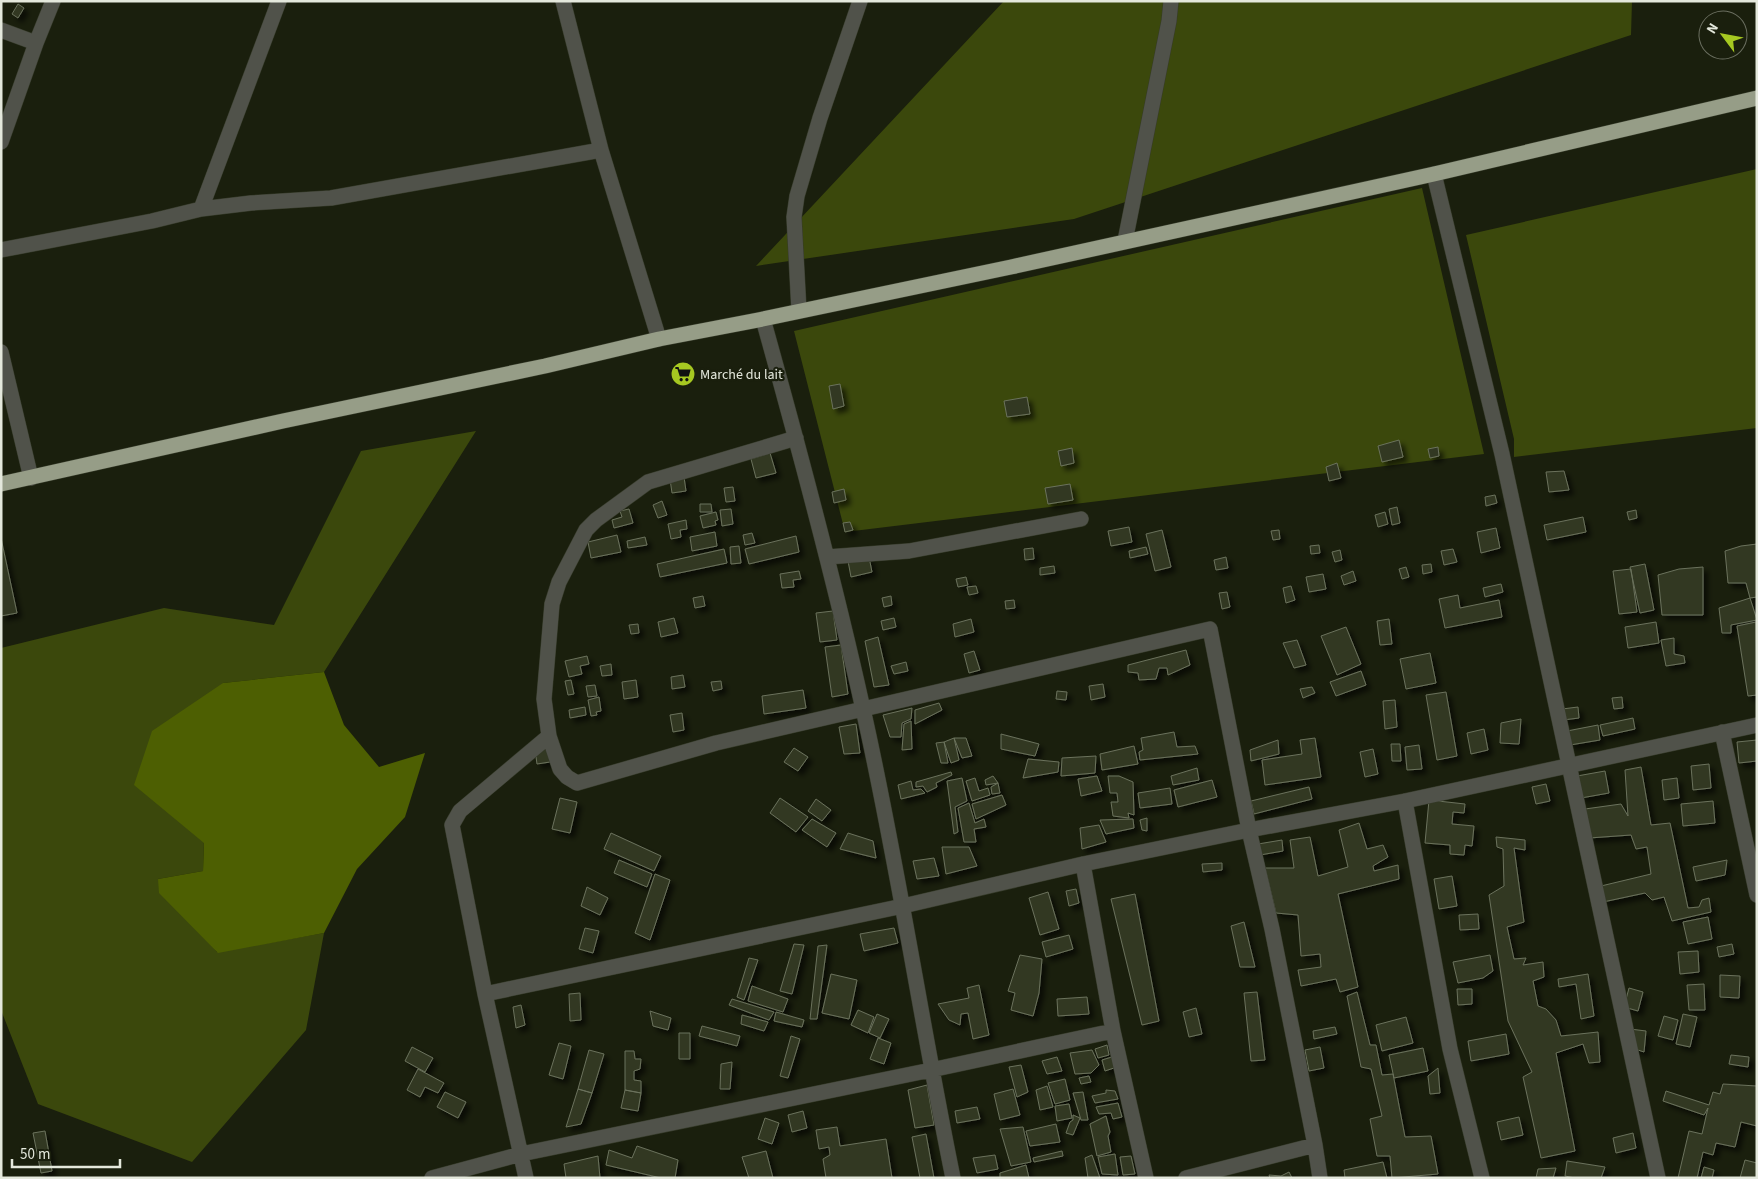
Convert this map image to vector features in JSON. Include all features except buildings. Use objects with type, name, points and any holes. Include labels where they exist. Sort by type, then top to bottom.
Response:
[{"type":"highway","points":[[1,484],[536,368],[660,339],[763,319],[1434,174],[1757,98]]},
{"type":"street","points":[[1,142],[53,1]]},
{"type":"street","points":[[201,209],[279,1]]},
{"type":"street","points":[[563,1],[601,150],[660,339]]},
{"type":"street","points":[[799,311],[794,217],[797,196],[820,118],[860,1]]},
{"type":"street","points":[[1125,241],[1172,1]]},
{"type":"street","points":[[1,30],[36,43]]},
{"type":"street","points":[[1,250],[152,221],[201,209],[251,203],[332,198],[601,150]]},
{"type":"street","points":[[1434,174],[1502,454],[1658,1178]]},
{"type":"street","points":[[763,319],[796,438],[864,709],[903,906],[931,1070],[953,1178]]},
{"type":"street","points":[[1,352],[31,478]]},
{"type":"street","points":[[796,438],[648,482],[596,520],[586,530],[558,582],[552,604],[544,699],[549,736],[560,769],[577,783],[716,743],[1210,629],[1249,830],[1272,930],[1320,1178]]},
{"type":"street","points":[[826,557],[909,551],[1081,519]]},
{"type":"street","points":[[485,994],[903,906],[1083,864],[1405,801],[1757,726]]},
{"type":"street","points":[[1722,732],[1757,895]]},
{"type":"street","points":[[526,1178],[485,994],[452,825],[460,811],[549,736]]},
{"type":"street","points":[[1405,801],[1450,1049],[1482,1178]]},
{"type":"street","points":[[1083,864],[1113,1031],[1146,1178]]},
{"type":"street","points":[[432,1178],[521,1154],[1113,1031]]},
{"type":"street","points":[[1186,1178],[1315,1145]]},
{"type":"shaded area","points":[[1004,1],[1632,1],[1631,35],[1074,219],[756,266]]},
{"type":"shaded area","points":[[1757,169],[1757,428],[1514,457],[1514,439],[1466,235]]},
{"type":"shaded area","points":[[1422,188],[1484,454],[845,532],[794,331]]},
{"type":"shaded area","points":[[476,431],[324,672],[223,683],[204,842],[203,871],[158,879],[217,952],[324,933],[306,1030],[192,1162],[38,1104],[1,1010],[1,648],[164,608],[274,625],[361,451]]},
{"type":"shaded area","points":[[324,672],[344,725],[379,767],[425,753],[405,817],[357,869],[324,933],[218,953],[159,893],[158,879],[203,871],[204,843],[134,785],[152,731],[223,683]]},
{"type":"place","name":"Marché du lait","points":[[683,374]]}]
